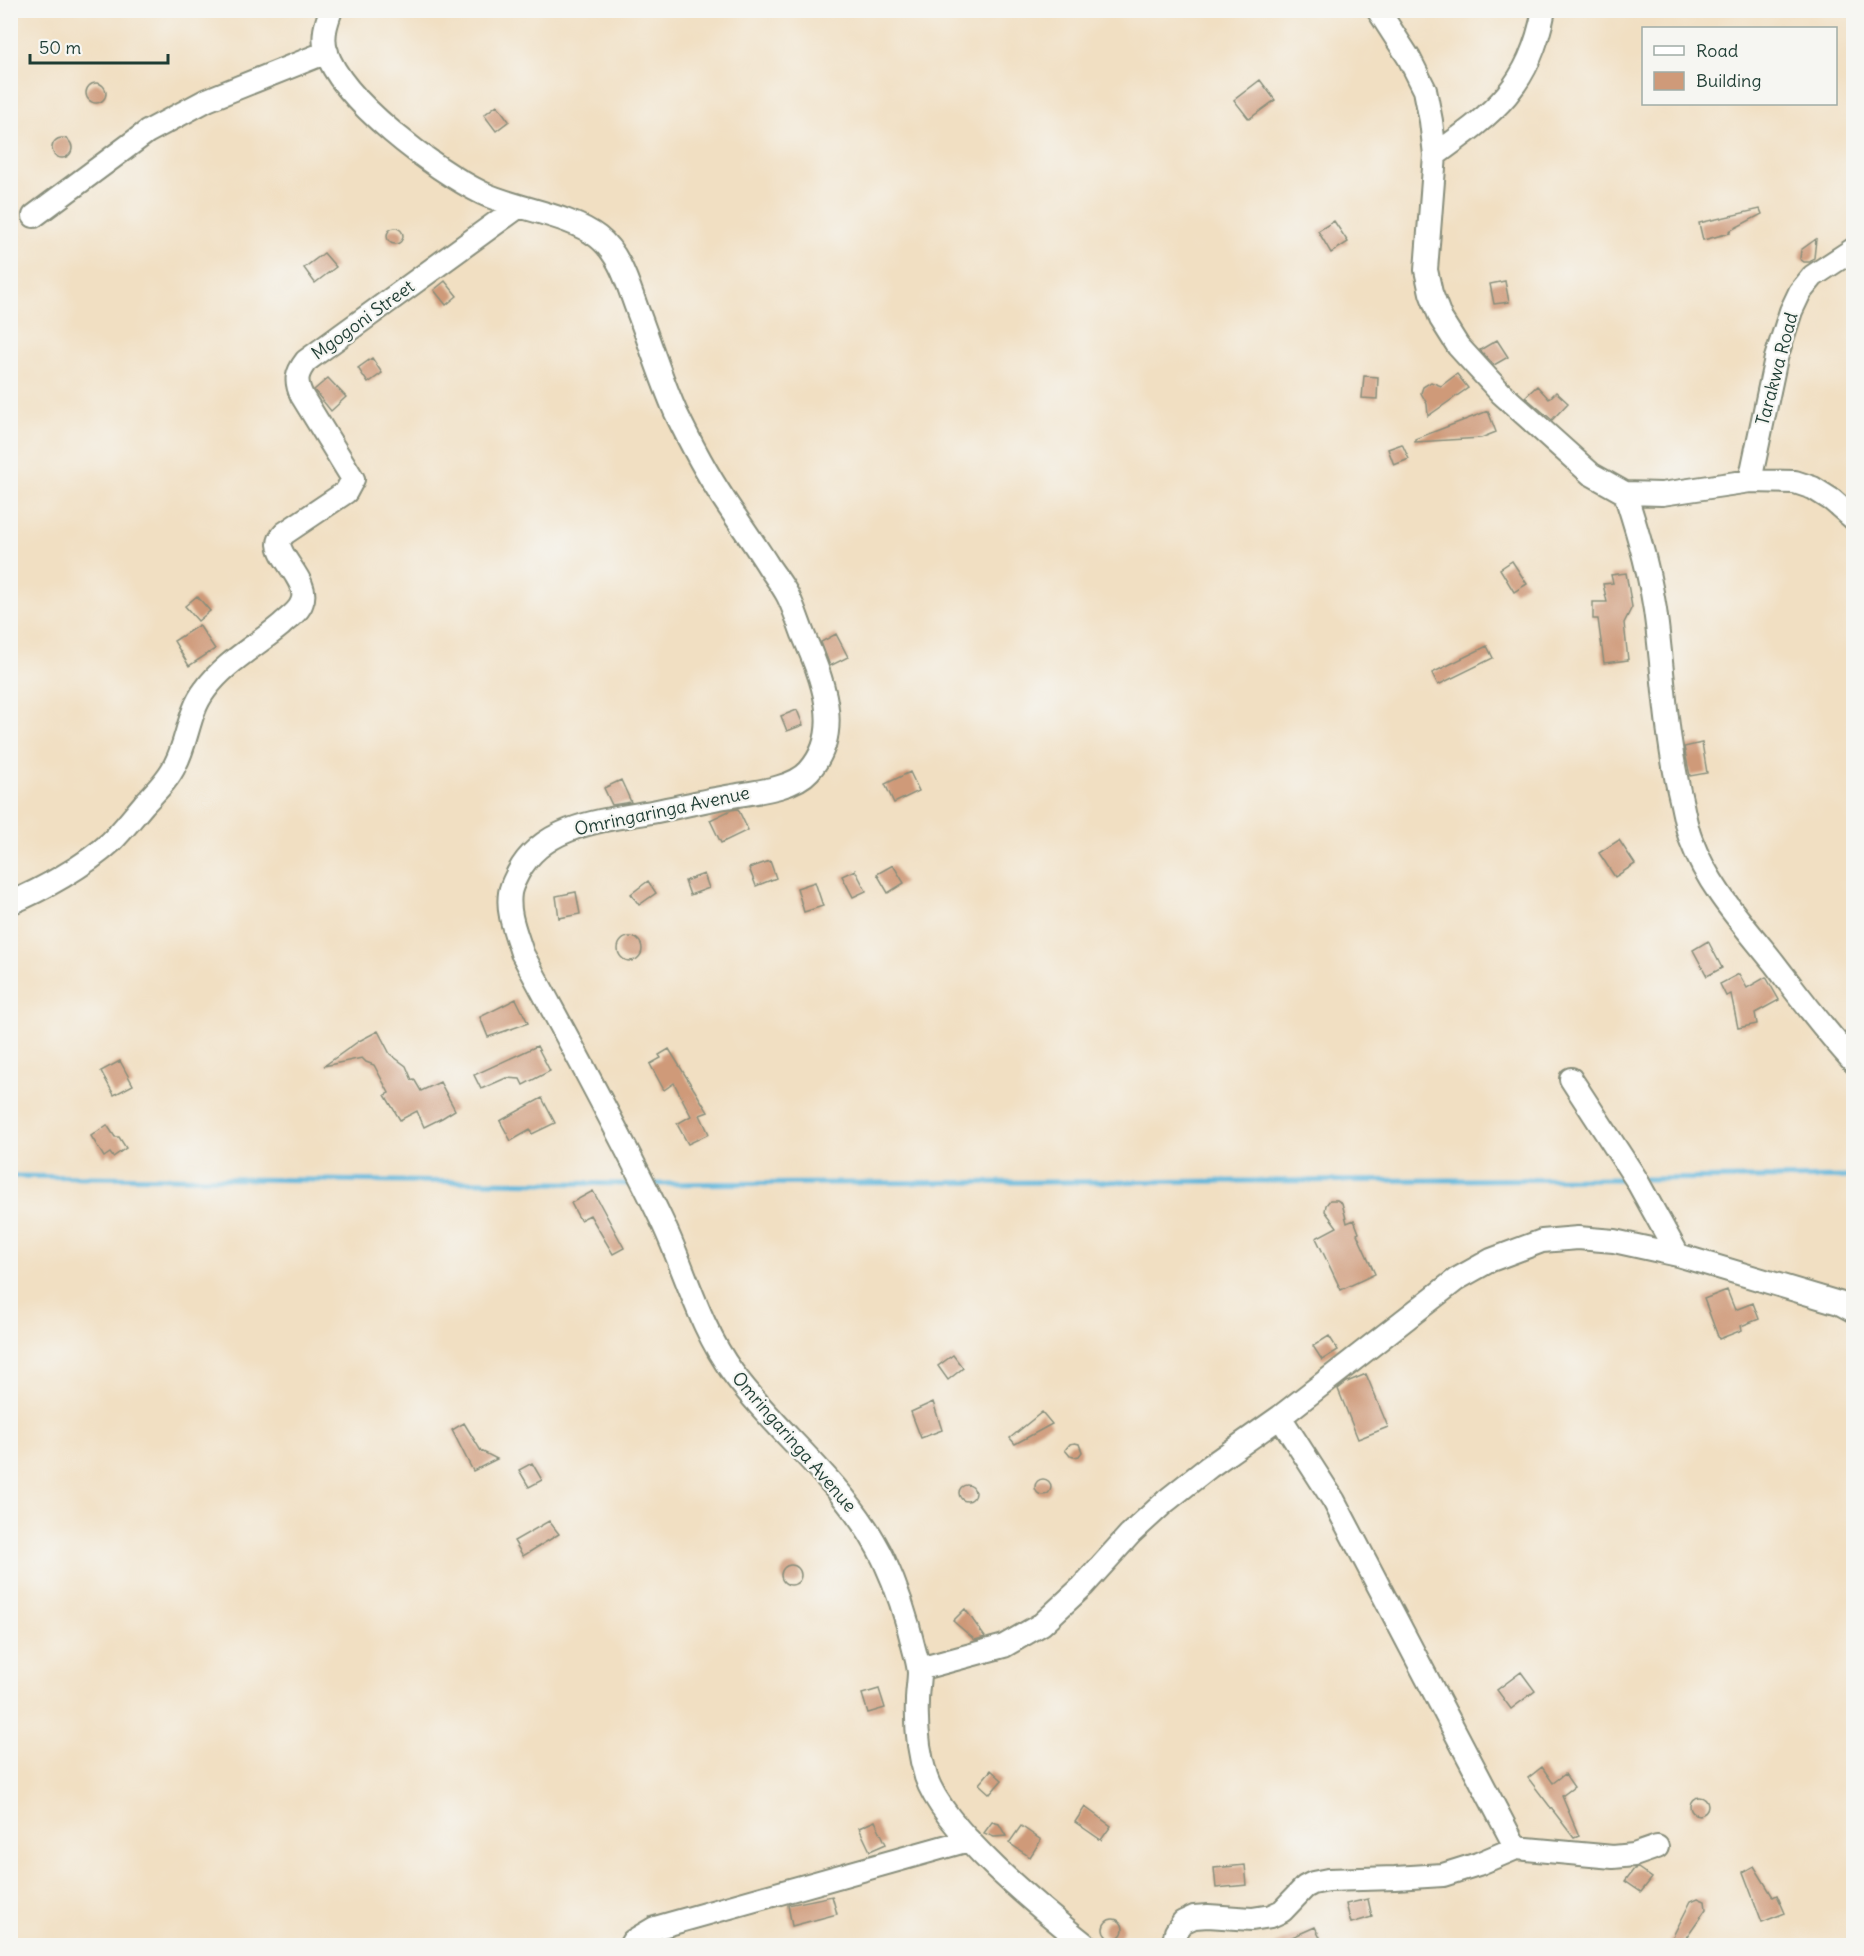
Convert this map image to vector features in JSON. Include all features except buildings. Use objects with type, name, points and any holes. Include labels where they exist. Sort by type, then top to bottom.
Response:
[{"type":"street","name":"Omringaringa Avenue","points":[[331,10],[326,23],[324,39],[333,66],[370,111],[404,141],[445,172],[483,193],[581,227],[599,237],[614,254],[627,282],[675,411],[701,462],[787,594],[814,660],[826,697],[828,731],[824,746],[808,773],[796,781],[763,791],[592,822],[557,835],[530,853],[519,871],[510,891],[510,917],[522,953],[644,1184],[667,1232],[707,1329],[732,1372],[826,1476],[860,1518],[884,1559],[908,1623],[919,1669],[917,1705],[920,1745],[926,1777],[936,1800],[969,1840],[1018,1887],[1087,1946]]},
{"type":"street","points":[[1378,10],[1409,58],[1425,90],[1431,120],[1435,155],[1426,270],[1431,293],[1441,319],[1458,346],[1501,393],[1591,474],[1626,493],[1662,494],[1750,481],[1795,482],[1813,488],[1833,500],[1854,519]]},
{"type":"street","points":[[1435,155],[1478,124],[1506,97],[1525,70],[1539,35],[1544,10]]},
{"type":"street","points":[[33,216],[147,132],[207,100],[327,52]]},
{"type":"street","name":"Mgogoni Street","points":[[10,903],[84,864],[111,842],[166,781],[176,765],[196,704],[206,689],[229,665],[260,643],[303,602],[304,594],[297,576],[281,549],[280,538],[346,492],[353,479],[302,396],[296,383],[298,371],[306,361],[518,207]]},
{"type":"street","name":"Tarakwa Road","points":[[1750,481],[1776,358],[1791,311],[1800,292],[1813,276],[1854,249]]},
{"type":"street","points":[[1626,493],[1642,546],[1650,584],[1657,622],[1668,734],[1690,838],[1704,872],[1734,914],[1810,1012],[1854,1062]]},
{"type":"street","points":[[1571,1079],[1636,1179],[1678,1255]]},
{"type":"street","points":[[919,1669],[1004,1646],[1042,1624],[1083,1586],[1130,1534],[1166,1501],[1209,1467],[1280,1417],[1457,1279],[1491,1260],[1542,1241],[1578,1238],[1614,1241],[1678,1255],[1839,1303],[1854,1311]]},
{"type":"street","points":[[1280,1417],[1334,1501],[1516,1848]]},
{"type":"street","points":[[630,1946],[633,1941],[655,1928],[969,1840]]},
{"type":"street","points":[[1173,1946],[1176,1932],[1183,1922],[1194,1917],[1271,1916],[1282,1911],[1305,1887],[1313,1883],[1443,1875],[1478,1864],[1516,1848],[1613,1857],[1634,1855],[1657,1847]]},
{"type":"waterway","points":[[10,1176],[636,1184]]},
{"type":"waterway","points":[[1644,1179],[1854,1177]]},
{"type":"waterway","points":[[651,1184],[1629,1179]]}]
